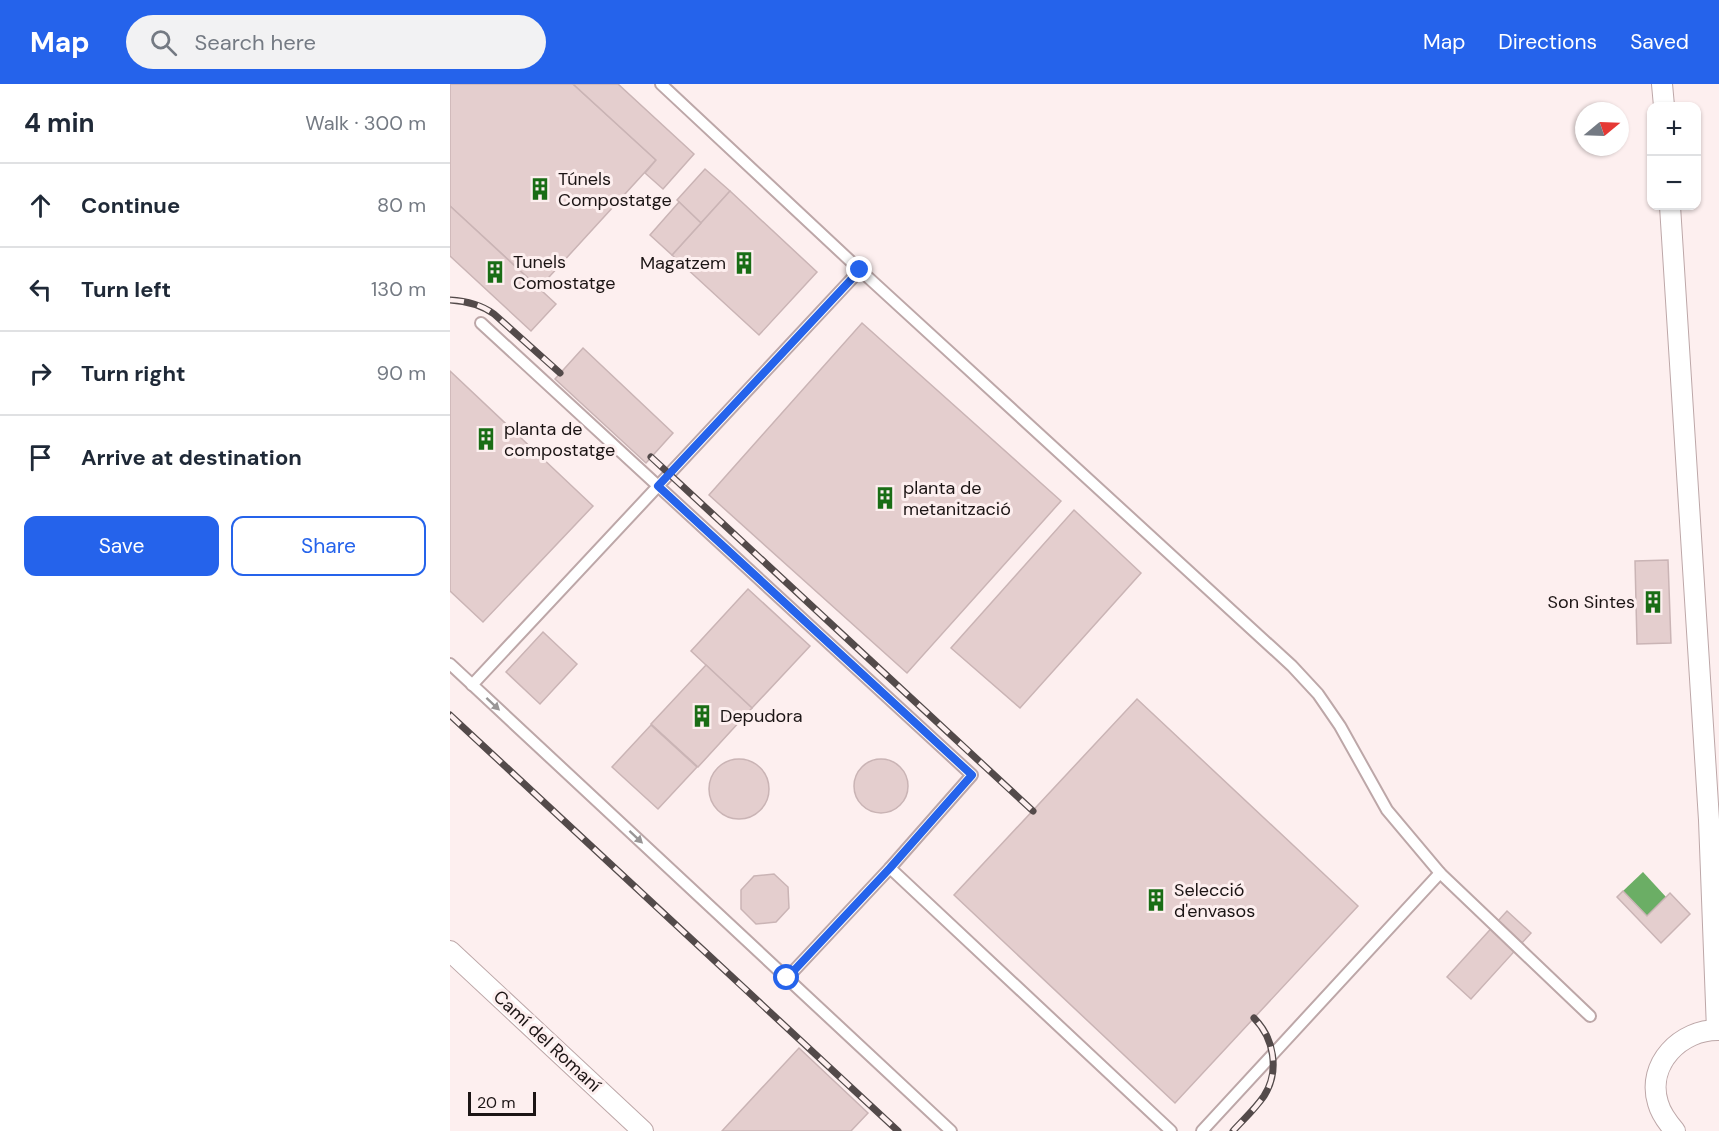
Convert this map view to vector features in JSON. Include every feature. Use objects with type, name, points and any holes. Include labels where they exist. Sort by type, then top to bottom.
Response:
[{"type":"street","points":[[1662,84],[1664,102]]},
{"type":"street","points":[[1670,210],[1709,820],[1718,1030],[1701,1032],[1685,1038],[1670,1049],[1660,1065],[1656,1083],[1657,1102],[1665,1119],[1675,1131]]},
{"type":"street","name":"Camí del Romaní","points":[[450,951],[643,1131]]},
{"type":"lane","points":[[661,84],[860,270],[1292,666],[1318,694],[1340,726],[1388,810],[1440,873],[1590,1016]]},
{"type":"lane","points":[[472,685],[860,270]]},
{"type":"lane","points":[[481,323],[972,775],[890,868],[787,978]]},
{"type":"lane","points":[[450,664],[951,1131]]},
{"type":"lane","points":[[890,868],[1171,1131]]},
{"type":"lane","points":[[1202,1131],[1440,873]]},
{"type":"shaded area","points":[[1643,872],[1666,897],[1647,916],[1623,891]]},
{"type":"building","name":"Túnels Compostatge","points":[[450,84],[573,84],[656,160],[539,288],[450,206]]},
{"type":"building","points":[[573,84],[618,84],[694,154],[663,189],[645,173],[656,160]]},
{"type":"building","points":[[705,169],[730,191],[701,223],[677,200]]},
{"type":"building","name":"Magatzem","points":[[730,191],[817,272],[759,335],[672,255]]},
{"type":"building","points":[[679,202],[701,223],[672,255],[650,235]]},
{"type":"building","name":"Tunels Comostatge","points":[[450,206],[556,304],[531,331],[450,256]]},
{"type":"building","name":"planta de metanització","points":[[862,323],[1061,501],[907,673],[709,495]]},
{"type":"building","points":[[583,348],[673,433],[646,463],[555,379]]},
{"type":"building","name":"planta de compostatge","points":[[450,371],[593,506],[483,622],[450,591]]},
{"type":"building","points":[[1074,510],[1141,573],[1020,708],[951,648]]},
{"type":"building","name":"Son Sintes","points":[[1668,560],[1671,643],[1637,644],[1635,561]]},
{"type":"building","points":[[748,589],[810,646],[752,708],[691,651]]},
{"type":"building","points":[[543,632],[577,664],[540,704],[506,672]]},
{"type":"building","name":"Depudora","points":[[706,665],[752,708],[698,767],[651,724]]},
{"type":"building","name":"Selecció d'envasos","points":[[1137,699],[1358,906],[1175,1103],[954,895]]},
{"type":"building","points":[[651,725],[697,767],[658,809],[612,767]]},
{"type":"building","points":[[733,759],[745,759],[756,764],[764,772],[769,789],[767,801],[756,814],[745,819],[733,819],[722,814],[714,806],[709,795],[709,783],[714,772],[722,764]]},
{"type":"building","points":[[876,759],[886,759],[896,763],[904,771],[908,786],[904,801],[896,809],[886,813],[876,813],[866,809],[858,801],[854,791],[854,781],[858,771],[866,763]]},
{"type":"building","points":[[774,874],[788,887],[789,908],[776,922],[756,924],[741,909],[741,890],[754,876]]},
{"type":"building","points":[[1623,891],[1647,916],[1670,893],[1690,914],[1661,943],[1617,897]]},
{"type":"building","points":[[1507,911],[1531,933],[1471,999],[1447,977]]},
{"type":"building","points":[[799,1048],[868,1113],[851,1131],[722,1131]]},
{"type":"railway","points":[[450,300],[473,304],[494,314],[560,373]]},
{"type":"railway","points":[[651,457],[1033,811]]},
{"type":"railway","points":[[450,715],[898,1131]]},
{"type":"railway","points":[[1233,1131],[1264,1096],[1272,1076],[1270,1045],[1261,1026],[1254,1018]]},
{"type":"place","name":"Túnels Compostatge","points":[[540,189]]},
{"type":"place","name":"Magatzem","points":[[744,263]]},
{"type":"place","name":"Tunels Comostatge","points":[[495,272]]},
{"type":"place","name":"planta de compostatge","points":[[486,439]]},
{"type":"place","name":"planta de metanització","points":[[885,498]]},
{"type":"place","name":"Son Sintes","points":[[1653,602]]},
{"type":"place","name":"Depudora","points":[[702,716]]},
{"type":"place","name":"Selecció d'envasos","points":[[1156,900]]},
{"type":"route","points":[[787,978],[890,868],[972,775],[658,486],[860,270]]}]
